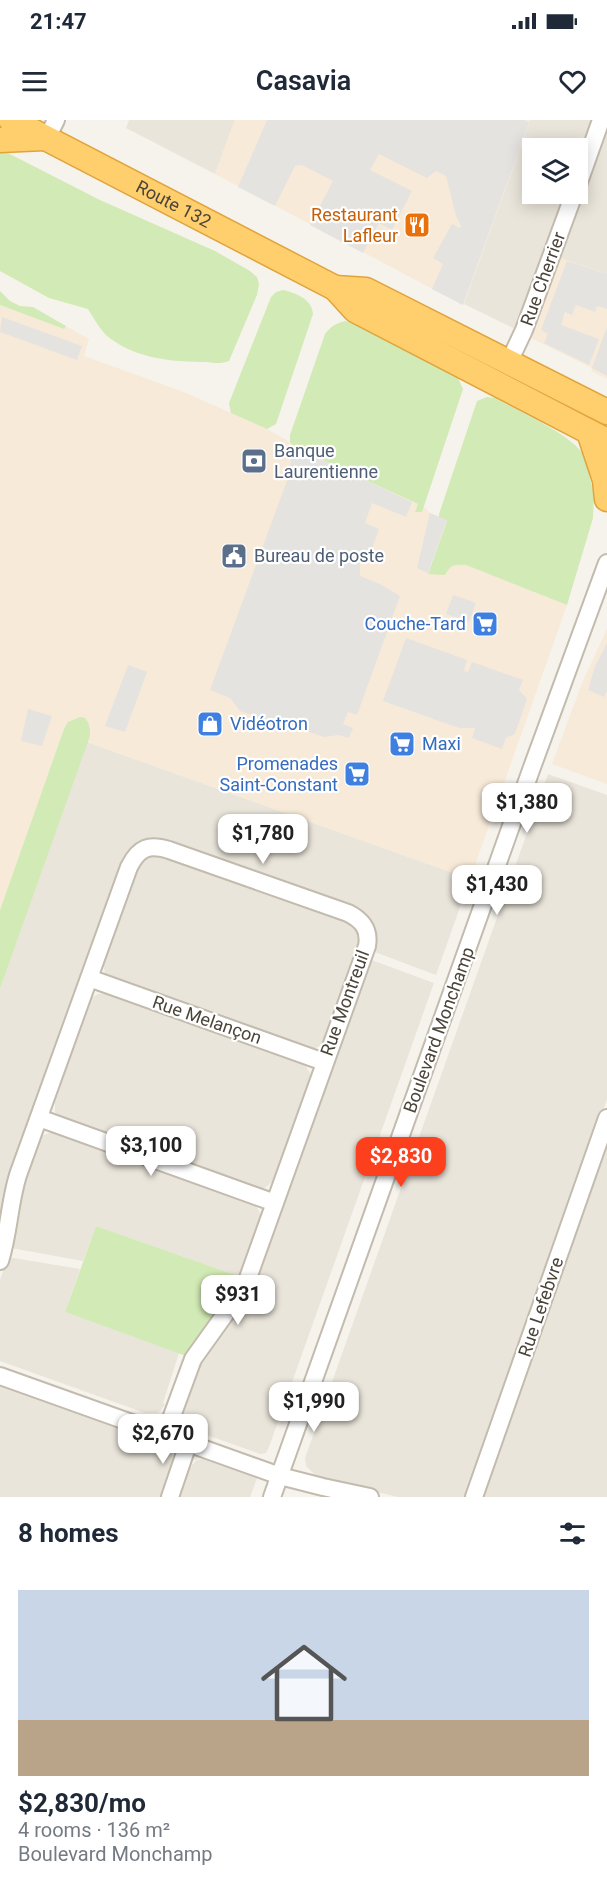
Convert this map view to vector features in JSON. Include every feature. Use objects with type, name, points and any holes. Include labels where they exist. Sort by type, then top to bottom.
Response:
[{"type":"highway","name":"Route 132","points":[[11,120],[51,129],[334,288],[355,310],[598,436]]},
{"type":"highway","points":[[0,140],[51,129]]},
{"type":"highway","name":"Route 132","points":[[334,288],[366,290],[607,412]]},
{"type":"highway","points":[[598,436],[607,499]]},
{"type":"street","points":[[588,157],[601,120]]},
{"type":"street","name":"Rue Cherrier","points":[[508,362],[524,330],[570,204]]},
{"type":"street","name":"Boulevard Monchamp","points":[[272,1497],[607,563]]},
{"type":"street","name":"Rue Montreuil","points":[[0,1261],[5,1243],[11,1196],[133,858],[139,852],[152,846],[159,847],[348,914],[361,921],[368,933],[367,946],[245,1286],[193,1359],[165,1435]]},
{"type":"street","name":"Rue Melançon","points":[[89,978],[324,1062]]},
{"type":"street","points":[[39,1118],[275,1203]]},
{"type":"street","name":"Rue Lefebvre","points":[[474,1497],[607,1118]]},
{"type":"street","points":[[0,1376],[280,1476],[323,1488],[370,1497]]},
{"type":"street","points":[[170,1497],[188,1444]]},
{"type":"shaded area","points":[[129,120],[235,120],[215,174],[126,128]]},
{"type":"shaded area","points":[[235,120],[530,120],[463,305],[215,174]]},
{"type":"shaded area","points":[[267,120],[523,120],[529,122],[463,305],[432,289],[443,264],[433,258],[452,224],[460,228],[461,226],[456,216],[446,176],[436,171],[427,178],[379,154],[370,170],[412,191],[392,230],[379,223],[363,253],[310,225],[333,181],[302,165],[295,166],[275,206],[238,187]]},
{"type":"shaded area","points":[[530,120],[592,120],[586,138],[524,138]]},
{"type":"shaded area","points":[[607,127],[607,274],[560,258],[579,204],[588,204],[588,180]]},
{"type":"shaded area","points":[[522,142],[522,204],[561,204],[515,329],[464,304]]},
{"type":"shaded area","points":[[560,258],[607,274],[607,379],[591,371],[592,368],[531,338]]},
{"type":"shaded area","points":[[567,261],[607,274],[607,309],[597,306],[595,312],[576,305],[572,315],[565,312],[561,325],[599,339],[589,365],[544,343],[548,334],[541,330]]},
{"type":"shaded area","points":[[0,305],[64,329],[66,326],[89,339],[84,356],[184,392],[267,429],[290,442],[294,447],[424,507],[439,517],[428,574],[457,564],[466,565],[567,605],[470,879],[87,742],[90,736],[64,729],[0,910]]},
{"type":"shaded area","points":[[2,317],[82,346],[77,360],[0,332]]},
{"type":"shaded area","points":[[607,327],[607,376],[592,368]]},
{"type":"shaded area","points":[[296,447],[412,502],[406,517],[372,503],[365,523],[379,529],[367,562],[360,559],[360,576],[400,596],[357,715],[348,712],[343,724],[353,728],[349,738],[339,735],[324,737],[292,729],[240,711],[230,698],[210,690],[288,478],[291,459]]},
{"type":"shaded area","points":[[430,513],[447,520],[428,573],[417,568]]},
{"type":"shaded area","points":[[453,595],[476,603],[469,622],[446,614]]},
{"type":"shaded area","points":[[607,629],[607,784],[552,764],[582,683]]},
{"type":"shaded area","points":[[406,638],[467,660],[464,671],[468,672],[472,662],[523,680],[519,690],[527,699],[515,734],[506,738],[502,749],[472,738],[475,728],[459,728],[383,701]]},
{"type":"shaded area","points":[[607,643],[607,691],[604,697],[588,690],[595,666]]},
{"type":"shaded area","points":[[128,665],[147,672],[125,732],[105,726]]},
{"type":"shaded area","points":[[28,709],[52,716],[42,746],[21,741]]},
{"type":"shaded area","points":[[87,742],[470,879],[436,975],[372,951],[371,925],[365,914],[354,907],[157,839],[148,839],[129,849],[123,857],[6,1191],[0,1228],[0,989]]},
{"type":"shaded area","points":[[548,774],[607,795],[607,1099],[466,1497],[398,1497],[315,1477],[306,1466],[305,1458]]},
{"type":"shaded area","points":[[159,854],[349,921],[356,927],[359,942],[325,1038],[320,1046],[307,1049],[109,978],[102,961],[141,857]]},
{"type":"shaded area","points":[[369,959],[434,983],[269,1447],[266,1453],[260,1454],[190,1429],[184,1422],[184,1413],[181,1412],[198,1362],[253,1286]]},
{"type":"shaded area","points":[[107,993],[295,1059],[305,1065],[310,1073],[310,1080],[272,1182],[265,1188],[257,1188],[59,1117],[55,1112],[55,1095],[91,998]]},
{"type":"shaded area","points":[[49,1133],[56,1133],[255,1204],[261,1215],[261,1221],[241,1277],[96,1226],[83,1261],[11,1248],[18,1199],[39,1139]]},
{"type":"shaded area","points":[[607,1140],[607,1497],[481,1497]]},
{"type":"shaded area","points":[[8,1257],[80,1269],[65,1312],[179,1353],[163,1403],[165,1404],[161,1410],[157,1413],[145,1413],[0,1361],[0,1280]]},
{"type":"shaded area","points":[[0,1383],[168,1445],[172,1450],[173,1462],[162,1497],[0,1497]]},
{"type":"shaded area","points":[[206,1458],[254,1474],[257,1478],[250,1497],[177,1497],[192,1465]]},
{"type":"green space","points":[[0,149],[100,200],[215,251],[257,277],[259,284],[257,295],[229,361],[218,363],[169,360],[133,351],[107,336],[88,309],[49,298],[0,271]]},
{"type":"green space","points":[[283,290],[298,295],[310,304],[313,314],[276,424],[267,429],[231,413],[229,403],[271,297]]},
{"type":"green space","points":[[0,291],[10,301],[20,306],[33,307],[66,326],[64,329],[0,305]]},
{"type":"green space","points":[[346,321],[458,378],[463,389],[422,512],[415,512],[418,504],[294,447],[290,442],[290,435],[325,334],[334,325]]},
{"type":"green space","points":[[487,397],[495,398],[567,439],[584,455],[593,472],[589,474],[594,495],[593,518],[567,605],[466,565],[453,566],[445,575],[428,574],[447,521],[439,517],[439,514],[477,401]]},
{"type":"green space","points":[[80,717],[85,718],[88,722],[90,736],[0,989],[0,910],[64,729],[68,722]]},
{"type":"green space","points":[[96,1226],[241,1277],[186,1356],[65,1312]]},
{"type":"place","name":"Restaurant Lafleur","points":[[417,225]]},
{"type":"place","name":"Banque Laurentienne","points":[[254,461]]},
{"type":"place","name":"Bureau de poste","points":[[234,556]]},
{"type":"place","name":"Couche-Tard","points":[[485,624]]},
{"type":"place","name":"Vidéotron","points":[[210,724]]},
{"type":"place","name":"Maxi","points":[[402,744]]},
{"type":"place","name":"Promenades Saint-Constant","points":[[357,774]]}]
